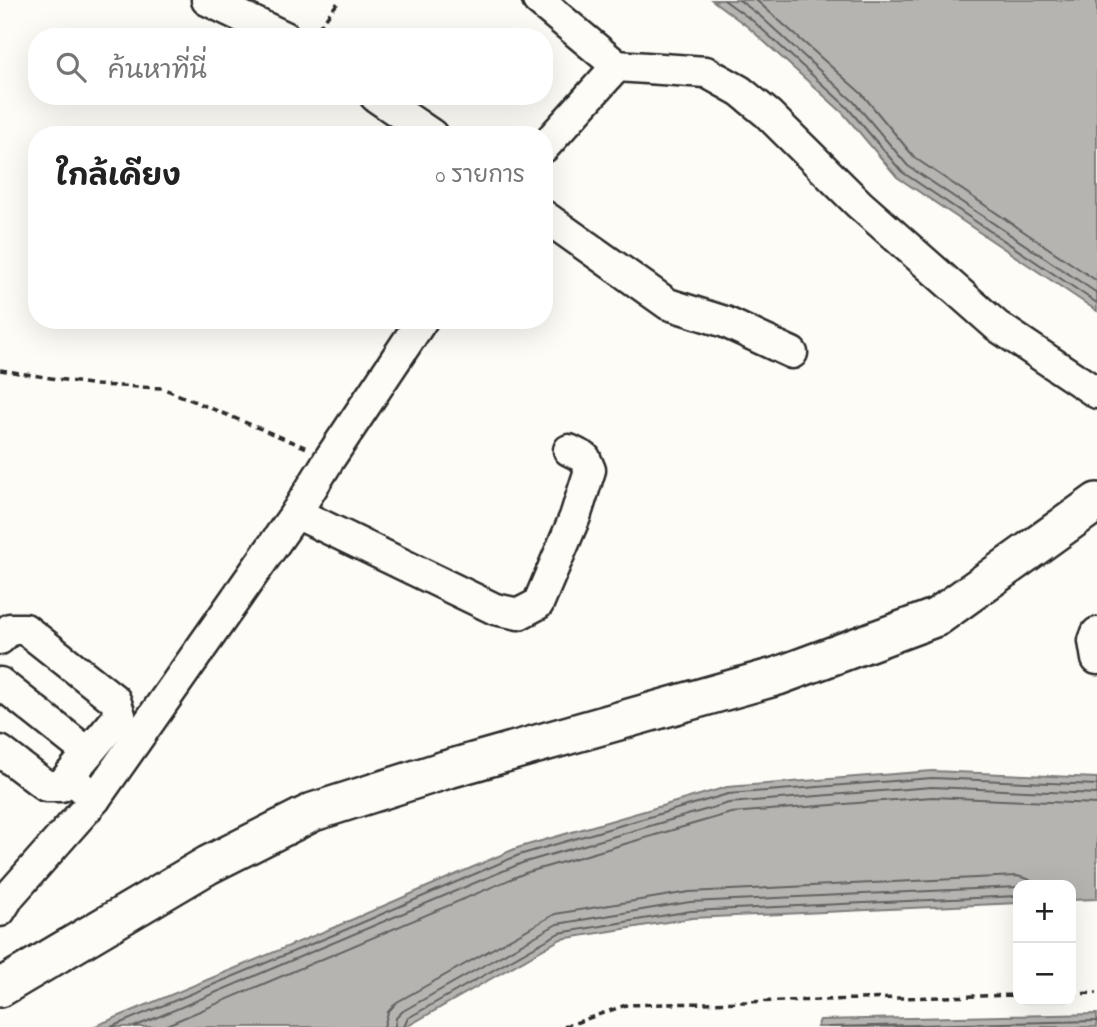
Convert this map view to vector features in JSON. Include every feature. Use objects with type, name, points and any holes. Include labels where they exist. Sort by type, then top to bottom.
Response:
[{"type":"main road","points":[[0,988],[208,865],[313,812],[445,769],[778,676],[937,617],[1083,511]]},
{"type":"street","points":[[207,0],[266,28]]},
{"type":"street","points":[[538,0],[617,66],[706,72],[740,91],[768,114],[859,204],[997,326],[1097,393]]},
{"type":"street","points":[[553,137],[617,66]]},
{"type":"street","points":[[388,105],[419,126]]},
{"type":"street","points":[[553,222],[668,304],[725,321],[792,353]]},
{"type":"street","points":[[0,911],[10,895],[95,799],[296,513],[416,329]]},
{"type":"street","points":[[296,513],[495,609],[519,614],[530,611],[538,604],[575,517],[590,471],[584,458],[569,450]]},
{"type":"street","points":[[0,639],[10,629],[25,629],[115,699],[120,715],[61,786],[46,786],[0,751]]},
{"type":"street","points":[[1097,633],[1094,641],[1097,659]]},
{"type":"street","points":[[0,683],[88,753]]},
{"type":"street","points":[[69,776],[95,799]]},
{"type":"path","points":[[318,28],[340,0]]},
{"type":"path","points":[[0,370],[96,385],[162,388],[330,458]]},
{"type":"path","points":[[1076,994],[1097,993]]},
{"type":"path","points":[[564,1027],[626,1005],[1013,995]]},
{"type":"water","points":[[712,0],[1097,0],[1097,311],[897,177],[843,113],[748,27]]},
{"type":"water","points":[[932,771],[1097,778],[1097,899],[1076,900],[1076,880],[1013,880],[1013,903],[692,918],[561,939],[406,1027],[93,1027],[517,848],[727,787]]},
{"type":"water","points":[[1097,1014],[1097,1027],[817,1027],[820,1020]]}]
